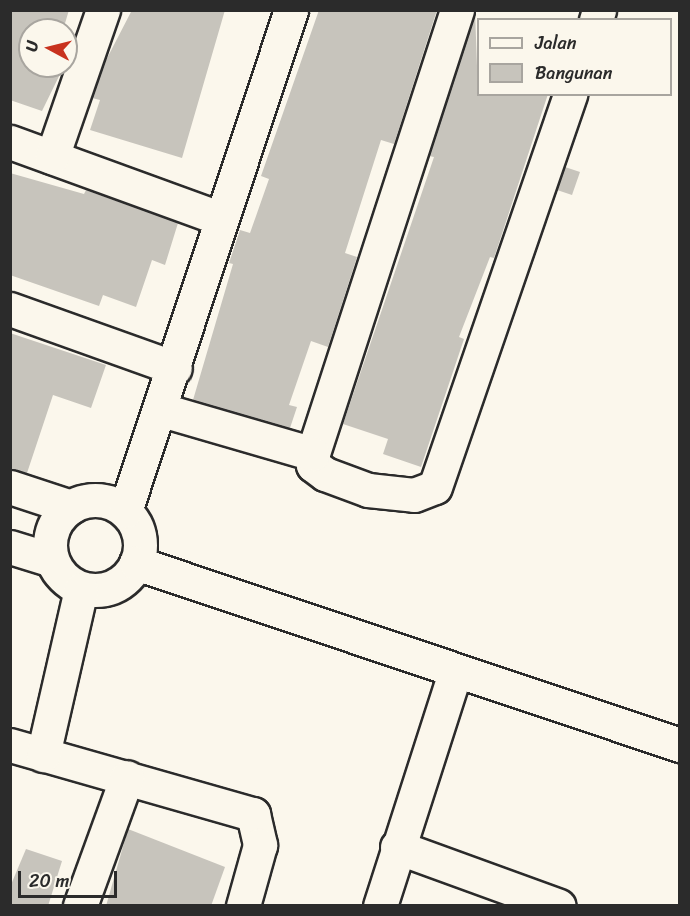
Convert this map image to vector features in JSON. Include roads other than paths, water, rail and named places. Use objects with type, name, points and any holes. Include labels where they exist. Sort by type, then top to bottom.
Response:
[{"type":"street","points":[[52,157],[103,10]]},
{"type":"street","points":[[124,511],[162,410],[219,218],[291,10]]},
{"type":"street","points":[[457,10],[313,454],[314,465],[325,474],[368,490],[414,495],[435,487],[569,96]]},
{"type":"street","points":[[10,142],[219,218]]},
{"type":"street","points":[[10,309],[175,368]]},
{"type":"street","points":[[162,410],[313,454]]},
{"type":"street","points":[[10,488],[71,507]]},
{"type":"street","points":[[94,500],[124,511],[136,527],[136,563],[121,583],[102,590],[81,589],[63,578],[52,560],[50,540],[57,521],[71,507],[94,500]]},
{"type":"street","points":[[10,547],[52,560]]},
{"type":"street","points":[[136,563],[455,672],[680,745]]},
{"type":"street","points":[[43,755],[81,589]]},
{"type":"street","points":[[380,906],[397,846],[455,672]]},
{"type":"street","points":[[10,745],[253,814],[260,845],[243,906]]},
{"type":"street","points":[[80,906],[127,777]]},
{"type":"street","points":[[397,846],[559,906]]}]
